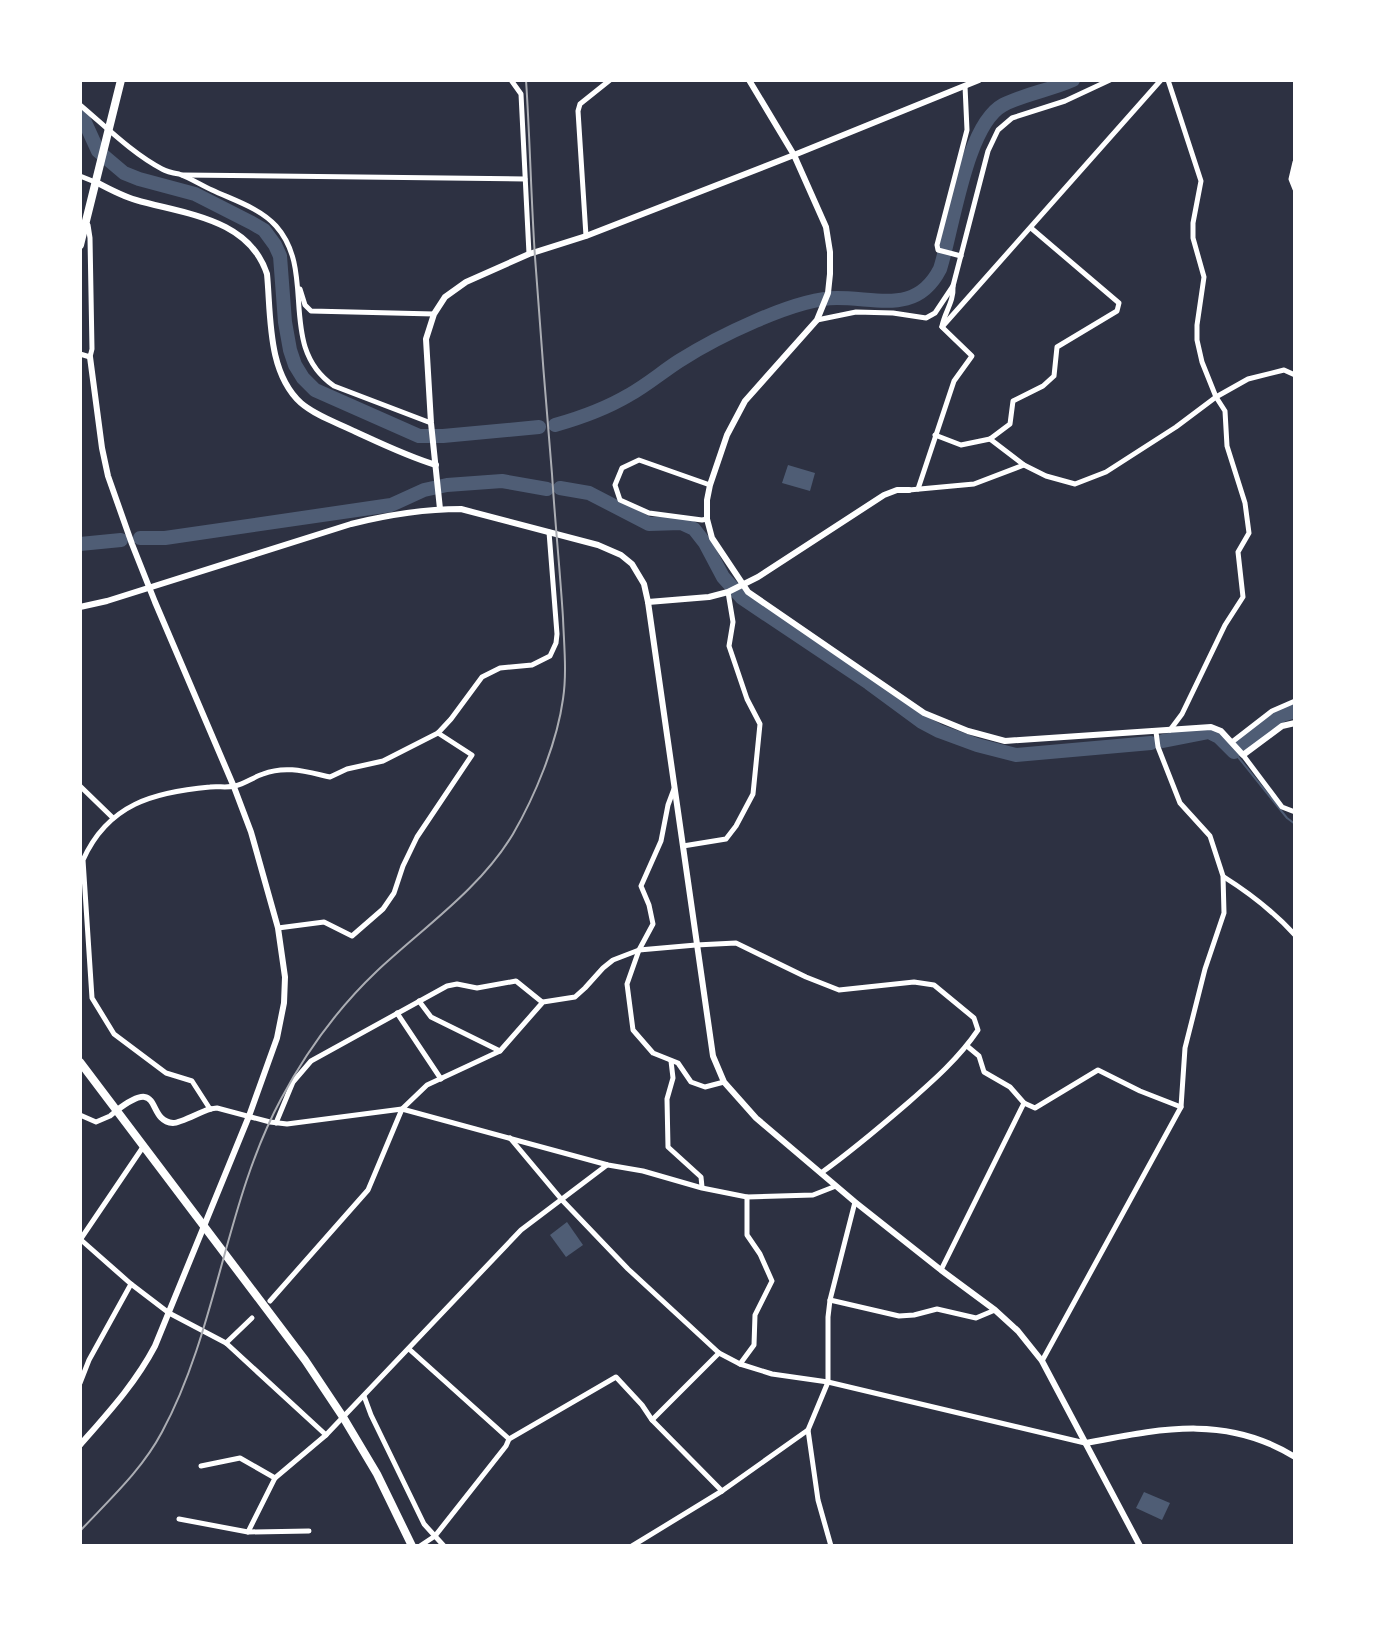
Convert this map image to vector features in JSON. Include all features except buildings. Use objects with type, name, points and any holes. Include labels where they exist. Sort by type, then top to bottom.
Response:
[{"type":"highway","points":[[80,245],[121,80]]},
{"type":"highway","points":[[80,1062],[305,1360],[377,1474],[412,1546]]},
{"type":"street","points":[[511,80],[521,94],[529,254]]},
{"type":"street","points":[[749,80],[794,155],[826,227],[830,274],[828,293],[817,320],[745,401],[727,435],[710,485],[707,519],[712,538],[748,592],[924,713],[968,731],[1005,741],[1211,727],[1221,731],[1282,807],[1295,812]]},
{"type":"street","points":[[440,509],[426,339],[434,314],[445,297],[466,282],[529,254],[586,236],[979,80]]},
{"type":"street","points":[[942,327],[950,306],[988,151],[998,130],[1012,118],[1065,101],[1110,80]]},
{"type":"street","points":[[942,327],[1161,80]]},
{"type":"street","points":[[1168,80],[1201,181],[1193,223],[1193,238],[1204,277],[1197,340],[1202,362],[1225,411],[1227,446],[1245,503],[1249,533],[1238,552],[1243,597],[1225,625],[1182,714],[1170,730]]},
{"type":"street","points":[[586,236],[578,111],[580,104],[608,81]]},
{"type":"street","points":[[961,256],[938,250],[937,245],[967,130],[965,86]]},
{"type":"street","points":[[80,105],[108,132],[163,170],[259,212],[275,225],[288,243],[305,305],[311,311],[434,314]]},
{"type":"street","points":[[1295,162],[1291,179],[1295,189]]},
{"type":"street","points":[[180,175],[525,179]]},
{"type":"street","points":[[80,176],[133,199],[210,219],[245,239],[263,262],[267,274],[275,354],[282,376],[299,401],[369,438],[436,465]]},
{"type":"street","points":[[80,1445],[126,1394],[143,1370],[169,1313],[249,1116],[277,1038],[285,977],[278,928],[251,832],[132,544],[108,476],[90,357],[90,238],[87,217]]},
{"type":"street","points":[[935,435],[961,445],[990,439],[1010,424],[1013,401],[1043,386],[1054,376],[1057,347],[1117,311],[1119,303],[1031,228]]},
{"type":"street","points":[[297,280],[300,327],[305,349],[321,378],[334,386],[431,423]]},
{"type":"street","points":[[817,320],[856,312],[926,318],[935,313],[953,286]]},
{"type":"street","points":[[918,489],[954,381],[972,356],[942,327]]},
{"type":"street","points":[[80,354],[90,357]]},
{"type":"street","points":[[990,439],[1024,465],[1046,476],[1075,484],[1106,472],[1216,397],[1248,379],[1284,370],[1295,375]]},
{"type":"street","points":[[707,519],[649,513],[620,500],[615,485],[622,468],[639,460],[710,485]]},
{"type":"street","points":[[648,602],[709,597],[728,592],[758,577],[884,495],[897,490],[974,484],[1024,465]]},
{"type":"street","points":[[80,607],[351,524],[387,515],[440,509],[461,509],[598,545],[621,555],[632,564],[644,584],[648,602],[713,1056],[724,1082],[756,1118],[836,1186],[1018,1331],[1042,1361],[1140,1546]]},
{"type":"street","points":[[210,1109],[192,1081],[166,1073],[114,1034],[92,998],[82,860],[90,846],[113,818],[138,802],[157,795],[234,787],[276,769],[296,769],[330,777],[347,769],[383,761],[438,733],[482,677],[500,668],[532,665],[550,656],[557,634],[549,532]]},
{"type":"street","points":[[683,846],[726,839],[753,794],[760,724],[747,699],[729,646],[733,622],[728,592]]},
{"type":"street","points":[[1232,742],[1272,711],[1295,701]]},
{"type":"street","points":[[1243,755],[1282,726],[1295,723]]},
{"type":"street","points":[[1042,1361],[1181,1107],[1185,1048],[1205,969],[1224,913],[1223,876],[1210,836],[1180,803],[1158,747],[1156,732]]},
{"type":"street","points":[[278,928],[324,922],[352,936],[383,909],[394,893],[417,837],[472,755],[438,733]]},
{"type":"street","points":[[676,783],[661,841],[641,886],[653,924],[639,950],[627,984],[633,1030],[653,1053],[678,1063],[691,1082],[705,1087],[724,1082]]},
{"type":"street","points":[[80,786],[113,818]]},
{"type":"street","points":[[1223,876],[1252,894],[1295,935]]},
{"type":"street","points":[[270,1301],[368,1190],[402,1109],[427,1085],[500,1051],[543,1002],[575,997],[613,960],[639,950],[736,943],[839,990],[914,982],[934,985],[974,1018],[978,1030],[938,1077],[860,1145],[821,1173]]},
{"type":"street","points":[[276,1123],[293,1082],[311,1061],[447,986],[457,984],[477,988],[516,981],[543,1002]]},
{"type":"street","points":[[419,1001],[431,1017],[500,1051]]},
{"type":"street","points":[[397,1013],[441,1079]]},
{"type":"street","points":[[967,1046],[979,1056],[984,1072],[1010,1087],[1024,1103],[1035,1108],[1098,1070],[1181,1107]]},
{"type":"street","points":[[671,1060],[673,1078],[667,1099],[668,1147],[701,1177],[702,1188]]},
{"type":"street","points":[[80,1115],[96,1122],[139,1097],[151,1101],[161,1117],[171,1123],[217,1108],[287,1124],[402,1109],[608,1165],[747,1197],[813,1195],[836,1186]]},
{"type":"street","points":[[941,1270],[1024,1103]]},
{"type":"street","points":[[509,1137],[562,1200],[628,1269],[719,1353],[740,1364],[772,1374],[828,1382],[1086,1443],[1164,1430],[1216,1430],[1259,1438],[1295,1457]]},
{"type":"street","points":[[144,1147],[80,1239],[169,1313],[226,1343],[326,1435]]},
{"type":"street","points":[[248,1532],[275,1478],[326,1435],[521,1230],[608,1165]]},
{"type":"street","points":[[740,1364],[754,1345],[755,1315],[772,1281],[747,1235],[747,1197]]},
{"type":"street","points":[[831,1546],[818,1500],[808,1430],[828,1382],[830,1300],[855,1202]]},
{"type":"street","points":[[80,1383],[89,1360],[131,1284]]},
{"type":"street","points":[[830,1300],[899,1316],[937,1309],[976,1318],[995,1310]]},
{"type":"street","points":[[226,1343],[252,1318]]},
{"type":"street","points":[[409,1349],[509,1439]]},
{"type":"street","points":[[652,1420],[719,1353]]},
{"type":"street","points":[[420,1546],[435,1536],[509,1439],[616,1377],[652,1420],[722,1491]]},
{"type":"street","points":[[364,1396],[424,1524],[444,1546]]},
{"type":"street","points":[[632,1546],[722,1491],[808,1430]]},
{"type":"street","points":[[201,1466],[240,1458],[275,1478]]},
{"type":"street","points":[[179,1519],[248,1532],[309,1531]]},
{"type":"water","points":[[788,465],[815,473],[810,491],[782,483]]},
{"type":"water","points":[[567,1222],[583,1245],[566,1257],[550,1235]]},
{"type":"water","points":[[1144,1492],[1170,1503],[1162,1520],[1136,1508]]},
{"type":"waterway","points":[[555,425],[621,400],[694,352],[778,312],[820,300],[882,301],[908,298],[920,293],[940,269],[970,155],[990,116],[1011,101],[1073,80]]},
{"type":"waterway","points":[[80,117],[98,151],[124,173],[195,194],[264,230],[280,256],[290,350],[303,378],[315,390],[419,436],[539,427]]},
{"type":"waterway","points":[[140,538],[165,538],[391,505],[424,490],[447,485],[502,481],[547,489]]},
{"type":"waterway","points":[[560,488],[589,493],[649,524],[681,523],[694,529],[723,577],[742,598],[939,731],[1016,755],[1151,743]]},
{"type":"waterway","points":[[80,544],[121,540]]},
{"type":"waterway","points":[[1242,744],[1282,715],[1295,711]]},
{"type":"waterway","points":[[1163,741],[1209,732],[1234,752]]},
{"type":"waterway","points":[[1234,752],[1295,824]]},
{"type":"railway","points":[[80,1531],[145,1459],[181,1392],[247,1180],[262,1139],[291,1082],[324,1031],[349,1000],[450,907],[499,854],[529,803],[550,751],[563,699],[565,659],[535,257],[526,80]]}]
